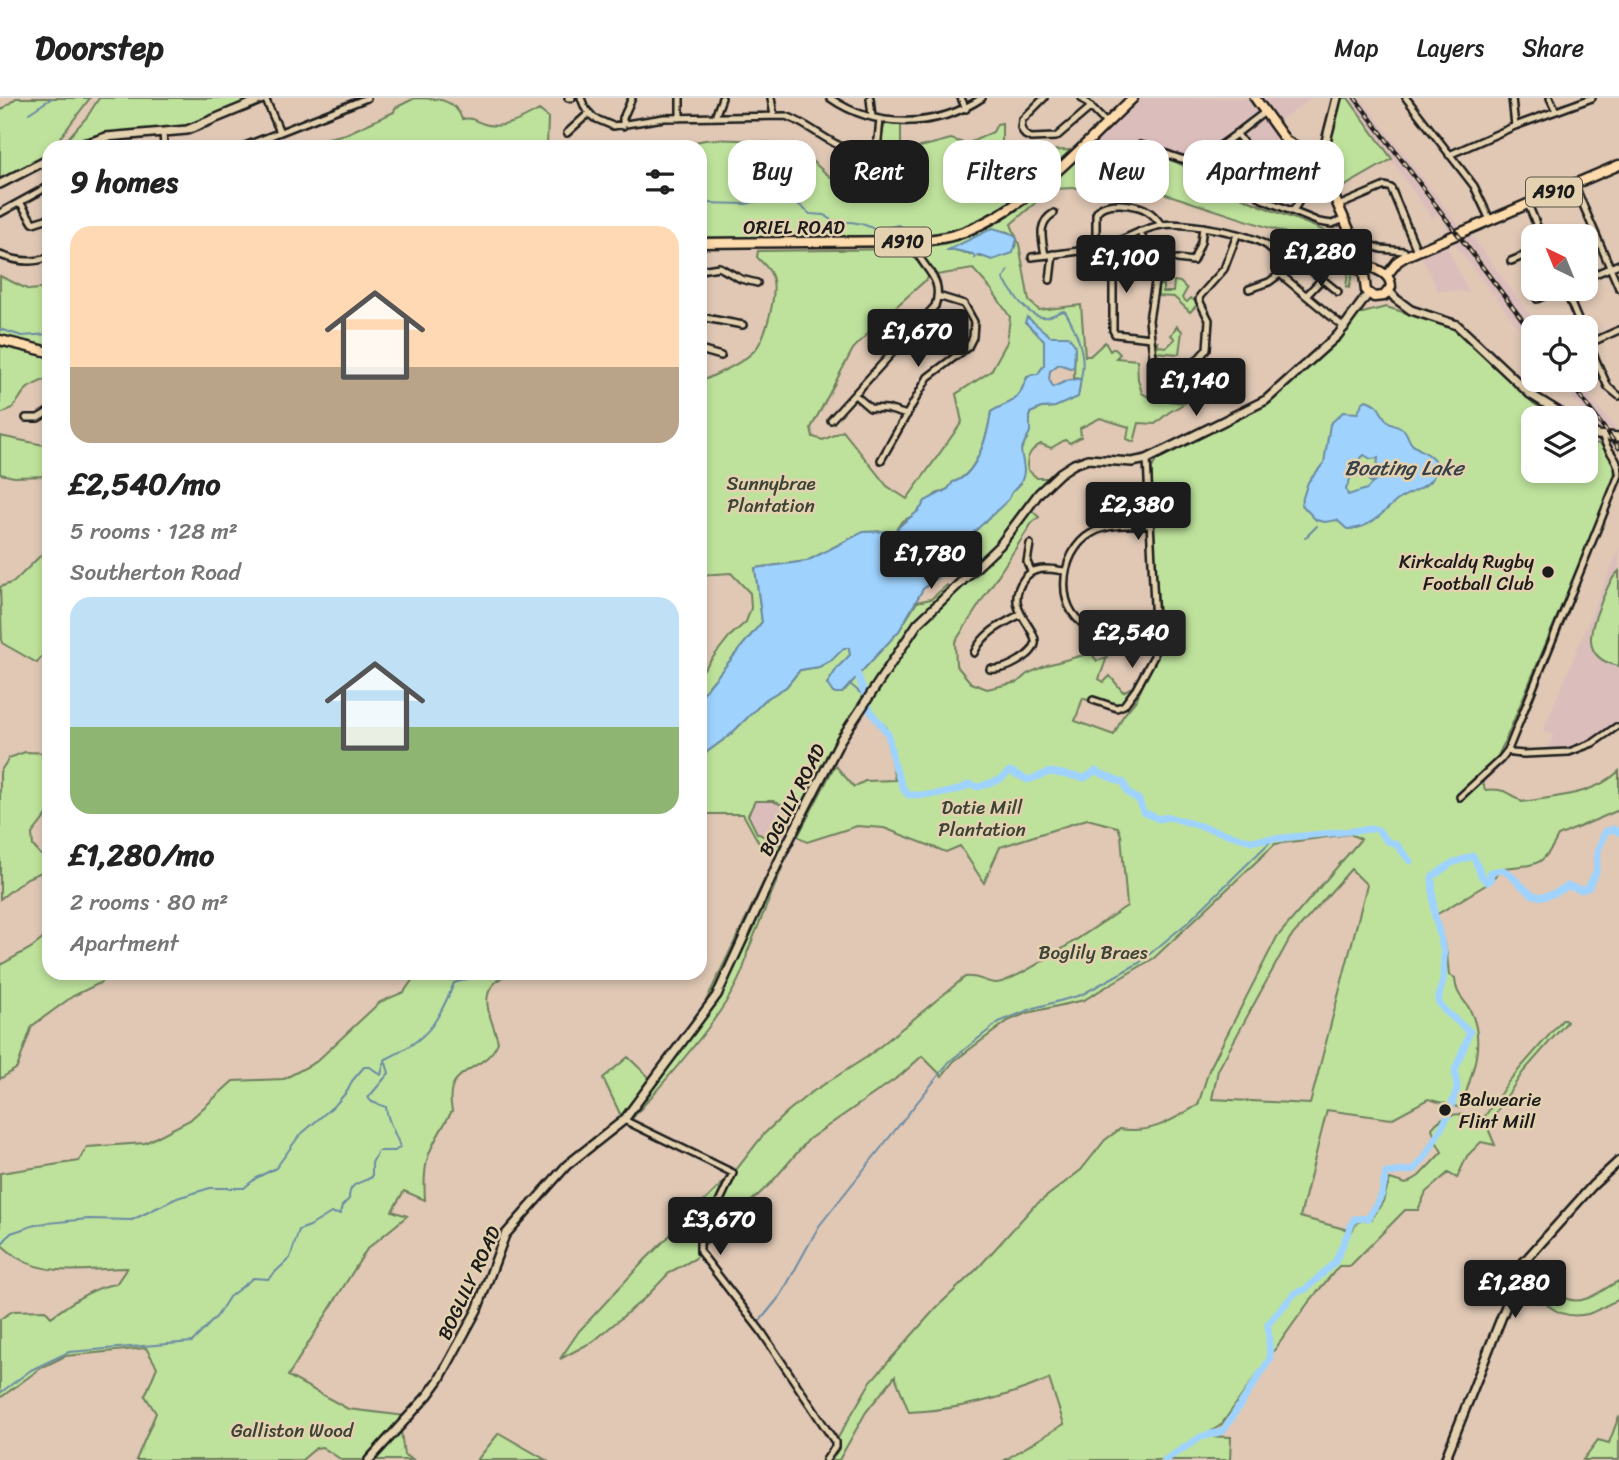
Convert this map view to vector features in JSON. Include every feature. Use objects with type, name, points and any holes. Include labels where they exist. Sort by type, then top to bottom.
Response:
[{"type":"main road","points":[[97,140],[187,130],[265,98]]},
{"type":"main road","name":"ORIEL ROAD","points":[[707,243],[914,242],[964,232],[997,217],[1031,193],[1133,98]]},
{"type":"main road","points":[[1255,98],[1285,140]]},
{"type":"main road","points":[[1326,140],[1337,98]]},
{"type":"main road","points":[[0,184],[42,163]]},
{"type":"main road","name":"A910","points":[[1387,275],[1398,261],[1406,256],[1619,165]]},
{"type":"main road","points":[[1337,203],[1363,263],[1365,288],[1368,294],[1381,298],[1389,291],[1391,282],[1387,275],[1363,263]]},
{"type":"main road","points":[[1365,281],[1369,274],[1376,271]]},
{"type":"main road","points":[[1389,291],[1411,310],[1457,325],[1530,394],[1550,406]]},
{"type":"main road","name":"BOGLILY ROAD","points":[[369,1460],[428,1395],[443,1373],[477,1310],[505,1235],[561,1172],[624,1119],[717,995],[784,850],[841,739],[918,623],[1000,545],[1051,480],[1074,464],[1088,459],[1132,462],[1147,459],[1262,402],[1345,328],[1368,294]]},
{"type":"main road","points":[[0,340],[42,350]]},
{"type":"main road","points":[[1598,434],[1619,438]]},
{"type":"main road","points":[[1445,1460],[1523,1263],[1593,1185],[1619,1161]]},
{"type":"street","points":[[265,98],[280,132]]},
{"type":"street","points":[[261,140],[367,98]]},
{"type":"street","points":[[581,98],[589,113],[601,122],[622,126],[680,118],[774,116],[797,119],[844,149],[854,152],[872,149],[878,139],[880,119]]},
{"type":"street","points":[[622,126],[632,98]]},
{"type":"street","points":[[680,98],[680,118]]},
{"type":"street","points":[[715,117],[722,98]]},
{"type":"street","points":[[771,98],[774,116]]},
{"type":"street","points":[[830,98],[850,110],[872,117],[919,121],[939,119],[966,109],[982,98]]},
{"type":"street","points":[[870,98],[872,117]]},
{"type":"street","points":[[961,98],[966,109]]},
{"type":"street","points":[[1044,98],[1022,120],[1021,128],[1031,138],[1060,136],[1091,107]]},
{"type":"street","points":[[1082,98],[1106,123]]},
{"type":"street","points":[[1406,98],[1474,186],[1490,220]]},
{"type":"street","points":[[1512,98],[1514,126]]},
{"type":"street","points":[[1550,98],[1556,111]]},
{"type":"street","points":[[1449,155],[1514,126],[1591,98]]},
{"type":"street","points":[[1169,153],[1193,160],[1200,158],[1265,112]]},
{"type":"street","points":[[567,133],[589,113]]},
{"type":"street","points":[[163,133],[164,140]]},
{"type":"street","points":[[1236,133],[1241,140]]},
{"type":"street","points":[[1574,184],[1619,288]]},
{"type":"street","points":[[1338,206],[1385,186],[1391,188],[1418,251]]},
{"type":"street","points":[[0,213],[42,190]]},
{"type":"street","points":[[20,202],[33,223],[42,220]]},
{"type":"street","points":[[1272,203],[1328,224],[1345,219]]},
{"type":"street","points":[[1293,211],[1298,203]]},
{"type":"street","points":[[1528,204],[1536,224]]},
{"type":"street","points":[[1096,248],[1096,214],[1103,206],[1136,205],[1150,212],[1162,225]]},
{"type":"street","points":[[1045,255],[1041,237],[1042,226],[1045,218],[1054,213]]},
{"type":"street","points":[[1032,257],[1096,248],[1140,231],[1177,222],[1203,227],[1237,235],[1270,248],[1280,274],[1345,328]]},
{"type":"street","points":[[1177,259],[1193,261],[1201,242],[1203,227]]},
{"type":"street","points":[[1140,231],[1156,276],[1149,320],[1155,375],[1161,383],[1171,384],[1179,380],[1207,349],[1209,320],[1199,300],[1200,296],[1224,269],[1237,235]]},
{"type":"street","points":[[831,420],[927,315],[938,296],[932,276],[915,253],[914,242]]},
{"type":"street","points":[[1368,244],[1381,249],[1404,251],[1406,256]]},
{"type":"street","points":[[1104,246],[1113,273],[1115,334],[1151,338]]},
{"type":"street","points":[[1050,280],[1053,254]]},
{"type":"street","points":[[0,255],[19,261],[42,260]]},
{"type":"street","points":[[1511,261],[1521,257]]},
{"type":"street","points":[[1598,273],[1619,264]]},
{"type":"street","points":[[707,269],[719,267],[741,279],[757,283]]},
{"type":"street","points":[[1307,267],[1338,292]]},
{"type":"street","points":[[1249,289],[1269,282],[1280,274]]},
{"type":"street","points":[[1307,295],[1322,279]]},
{"type":"street","points":[[881,460],[928,377],[968,347],[973,337],[974,322],[964,304],[938,296]]},
{"type":"street","points":[[707,318],[743,325]]},
{"type":"street","points":[[1598,337],[1619,330]]},
{"type":"street","points":[[707,353],[721,356]]},
{"type":"street","points":[[1598,365],[1608,387],[1619,396]]},
{"type":"street","points":[[855,395],[870,408],[887,408],[906,415]]},
{"type":"street","points":[[26,418],[42,416]]},
{"type":"street","points":[[1460,797],[1502,760],[1508,750],[1611,497],[1619,473],[1616,459],[1604,443],[1603,436]]},
{"type":"street","points":[[1093,700],[1117,708],[1124,705],[1154,656],[1155,625],[1147,459]]},
{"type":"street","points":[[1611,497],[1619,501]]},
{"type":"street","points":[[1151,525],[1114,526],[1094,531],[1076,546],[1064,571],[1064,587],[1068,601],[1084,624],[1102,630],[1155,625]]},
{"type":"street","points":[[1030,544],[1027,562],[1031,571]]},
{"type":"street","points":[[990,669],[1008,667],[1029,654],[1035,645],[1017,600],[1023,580],[1031,571],[1047,568],[1064,571]]},
{"type":"street","points":[[974,653],[987,635],[1021,614]]},
{"type":"street","points":[[1508,750],[1511,753],[1524,754],[1569,752],[1593,743],[1616,727]]},
{"type":"street","points":[[624,1119],[733,1173],[700,1242],[700,1252],[761,1331],[835,1442],[835,1447],[826,1460]]},
{"type":"shaded area","points":[[1138,98],[1249,98],[1276,134],[1274,140],[1183,140],[1183,161],[1169,155],[1169,140],[1095,140]]},
{"type":"shaded area","points":[[1261,98],[1311,98],[1278,122]]},
{"type":"shaded area","points":[[1348,98],[1361,98],[1462,229],[1449,234],[1439,213],[1432,218]]},
{"type":"shaded area","points":[[1471,235],[1530,315],[1521,315],[1521,330],[1453,242]]},
{"type":"shaded area","points":[[1446,244],[1469,293],[1438,291],[1421,255]]},
{"type":"shaded area","points":[[1568,392],[1587,392],[1598,406],[1579,406]]},
{"type":"shaded area","points":[[1598,406],[1616,430],[1598,427]]},
{"type":"shaded area","points":[[1619,548],[1619,726],[1575,749],[1548,748],[1554,735],[1543,731]]},
{"type":"shaded area","points":[[755,800],[773,800],[798,812],[781,845],[757,833],[748,815]]},
{"type":"green space","points":[[16,98],[90,98],[58,140],[42,140],[42,159],[0,180],[0,111]]},
{"type":"green space","points":[[99,98],[254,98],[190,125],[66,140],[87,117]]},
{"type":"green space","points":[[415,98],[430,98],[449,103],[455,107],[462,119],[498,126],[513,123],[539,110],[548,117],[547,140],[319,140],[346,134],[394,112],[395,108]]},
{"type":"green space","points":[[1341,98],[1348,98],[1392,159],[1344,186],[1344,140],[1331,140]]},
{"type":"green space","points":[[888,122],[901,124],[901,140],[881,140],[884,126]]},
{"type":"green space","points":[[1002,123],[1002,140],[976,140],[993,132],[997,124]]},
{"type":"green space","points":[[707,140],[728,140],[728,203],[816,203],[816,165],[830,176],[830,203],[929,203],[929,145],[943,141],[943,203],[1008,203],[972,223],[930,234],[707,238]]},
{"type":"green space","points":[[1061,150],[1071,150],[1061,159]]},
{"type":"green space","points":[[1075,160],[1075,188],[1061,189],[1061,173]]},
{"type":"green space","points":[[1169,160],[1183,166],[1183,199],[1169,195]]},
{"type":"green space","name":"Sunnybrae Plantation","points":[[1026,203],[1035,203],[1011,224],[1019,244],[1029,301],[1039,310],[1081,305],[1085,356],[1090,356],[1105,342],[1110,351],[1114,348],[1120,354],[1116,358],[1137,360],[1142,393],[1152,399],[1185,403],[1155,424],[1139,423],[1134,442],[1127,439],[1129,427],[1100,418],[1080,428],[1081,437],[1070,443],[1065,440],[1051,448],[1041,444],[1034,448],[1028,458],[1028,470],[1037,478],[1047,478],[994,548],[958,581],[950,550],[973,533],[1021,483],[1021,450],[1028,437],[1030,413],[1041,408],[1055,407],[1079,393],[1080,379],[1074,378],[1075,345],[1061,336],[1050,336],[1025,322],[1044,340],[1044,365],[1038,374],[1027,377],[1020,394],[1014,400],[991,412],[980,453],[969,471],[948,489],[936,494],[913,516],[902,521],[895,531],[863,532],[807,561],[755,568],[762,622],[707,689],[707,665],[729,637],[746,622],[751,608],[750,593],[731,573],[707,575],[707,379],[728,369],[753,352],[767,327],[773,281],[769,270],[757,257],[758,251],[911,249],[912,255],[928,274],[928,278],[853,349],[811,428],[813,437],[823,440],[843,431],[887,486],[907,499],[962,422],[956,394],[991,371],[1007,342],[1010,317],[992,290],[973,269],[937,275],[916,252],[918,247],[943,244],[966,237],[1008,216]],"holes":[[[1001,231],[1008,232],[1016,244],[1012,253],[981,257],[955,250]]]},
{"type":"green space","points":[[1194,203],[1254,203],[1350,243],[1357,262],[1358,275],[1352,274],[1349,288],[1346,287],[1348,273],[1307,240]]},
{"type":"green space","points":[[0,276],[29,290],[42,289],[42,346],[0,335]]},
{"type":"green space","points":[[1174,281],[1180,282],[1187,289],[1182,298],[1187,302],[1191,298],[1198,304],[1190,312],[1174,297],[1158,296],[1158,285],[1163,285],[1163,292],[1173,292]]},
{"type":"green space","points":[[1386,307],[1450,326],[1537,406],[1521,406],[1521,483],[1598,483],[1598,444],[1615,464],[1614,480],[1506,739],[1498,756],[1481,775],[1485,790],[1505,792],[1522,802],[1586,790],[1598,786],[1619,771],[1619,810],[1558,836],[1547,854],[1537,863],[1502,868],[1489,883],[1436,915],[1447,954],[1449,975],[1455,978],[1459,993],[1471,1012],[1477,1036],[1473,1072],[1461,1108],[1428,1099],[1391,1119],[1327,1110],[1300,1217],[1352,1231],[1357,1222],[1372,1219],[1383,1201],[1390,1179],[1406,1184],[1419,1176],[1442,1152],[1432,1128],[1437,1122],[1455,1114],[1481,1122],[1509,1081],[1563,1019],[1567,1022],[1523,1072],[1487,1126],[1495,1145],[1481,1142],[1467,1156],[1457,1178],[1448,1173],[1426,1192],[1418,1210],[1405,1210],[1350,1266],[1339,1266],[1308,1303],[1221,1425],[1204,1436],[1231,1437],[1230,1460],[1005,1460],[1064,1424],[1049,1379],[981,1402],[909,1412],[895,1376],[866,1412],[839,1460],[822,1460],[871,1381],[937,1307],[978,1268],[1033,1207],[1081,1170],[1105,1140],[1120,1129],[1151,1128],[1198,1105],[1209,1070],[1277,937],[1361,839],[1350,834],[1275,844],[1154,958],[1084,1000],[1027,1013],[1008,1021],[954,1061],[942,1076],[922,1056],[901,1075],[809,1139],[771,1183],[700,1249],[696,1258],[670,1272],[646,1297],[594,1341],[560,1359],[579,1331],[645,1260],[736,1170],[764,1134],[809,1094],[867,1057],[965,977],[996,983],[1022,973],[1127,906],[1118,827],[1087,819],[1000,847],[984,883],[960,846],[946,852],[884,828],[857,826],[807,842],[798,836],[835,765],[854,787],[865,781],[895,780],[887,728],[872,712],[868,701],[909,639],[946,599],[1015,534],[1031,510],[1039,517],[1032,523],[955,642],[956,665],[971,683],[987,689],[1018,682],[1027,674],[1047,665],[1091,653],[1097,661],[1107,657],[1099,679],[1104,682],[1110,676],[1123,692],[1136,685],[1123,702],[1117,705],[1090,696],[1089,701],[1083,698],[1075,721],[1114,735],[1123,716],[1136,700],[1157,656],[1160,631],[1152,516],[1152,468],[1157,459],[1267,402],[1346,332],[1359,314]],"holes":[[[1351,869],[1367,885],[1310,1104],[1212,1099],[1218,1070],[1290,938]]]},
{"type":"green space","points":[[1177,326],[1182,331],[1179,354],[1155,352],[1156,342],[1158,346],[1167,347],[1175,339],[1171,335]]},
{"type":"green space","points":[[0,346],[42,355],[42,381],[24,391],[12,408],[0,414]]},
{"type":"green space","points":[[0,436],[42,445],[42,476],[14,477],[0,474]]},
{"type":"green space","points":[[42,554],[42,656],[37,663],[2,643],[0,587],[14,582]]},
{"type":"green space","points":[[1619,571],[1619,666],[1597,656],[1591,640],[1594,621],[1602,600]]},
{"type":"green space","points":[[947,585],[951,589],[910,627],[846,723],[798,812],[773,801],[755,801],[748,815],[757,833],[781,845],[778,852],[759,843],[743,814],[707,815],[707,752],[730,735],[766,699],[786,687],[800,670],[819,667],[849,647],[850,655],[827,684],[842,693],[899,631],[917,602],[931,599]]},
{"type":"green space","points":[[25,752],[42,753],[42,821],[32,834],[33,846],[42,855],[42,872],[27,878],[0,899],[0,772],[9,758]]},
{"type":"green space","points":[[778,852],[787,856],[732,993],[699,1040],[631,1120],[628,1118],[710,1009],[704,1005]]},
{"type":"green space","points":[[42,939],[42,980],[103,980],[73,996],[32,1026],[17,1068],[0,1079],[0,965]]},
{"type":"green space","name":"Galliston Wood","points":[[412,980],[498,980],[491,987],[487,1004],[498,1042],[484,1060],[466,1071],[453,1085],[452,1111],[433,1144],[427,1162],[425,1200],[404,1191],[392,1211],[407,1216],[367,1249],[288,1376],[348,1409],[406,1416],[364,1460],[342,1460],[322,1447],[316,1448],[302,1460],[136,1460],[156,1413],[145,1396],[157,1367],[146,1348],[65,1356],[41,1368],[0,1398],[0,1319],[13,1311],[45,1310],[51,1317],[90,1292],[116,1284],[127,1268],[57,1270],[30,1264],[13,1255],[0,1244],[0,1173],[79,1161],[87,1147],[145,1143],[190,1120],[233,1081],[284,1079],[316,1062],[380,1002],[404,992]]},
{"type":"green space","points":[[628,1057],[652,1080],[622,1118],[603,1078]]},
{"type":"green space","points":[[1529,1262],[1553,1289],[1568,1299],[1576,1301],[1589,1298],[1619,1281],[1619,1300],[1588,1314],[1564,1314],[1548,1305],[1541,1297],[1523,1270]]},
{"type":"green space","points":[[1619,1416],[1619,1460],[1583,1460],[1598,1440],[1609,1443]]},
{"type":"green space","points":[[401,1431],[404,1455],[414,1460],[374,1460]]},
{"type":"green space","points":[[499,1433],[546,1460],[477,1460]]},
{"type":"water","points":[[993,228],[1013,234],[1017,239],[1013,253],[992,260],[978,255],[975,258],[973,254],[955,250],[946,251]]},
{"type":"water","points":[[1027,317],[1050,336],[1068,336],[1075,345],[1074,367],[1059,364],[1050,371],[1049,379],[1053,387],[1069,380],[1081,379],[1078,397],[1055,407],[1041,408],[1030,413],[1030,432],[1021,450],[1023,476],[1009,499],[973,533],[955,545],[949,554],[953,561],[949,568],[923,589],[899,631],[842,693],[833,693],[827,684],[850,655],[849,648],[844,648],[832,660],[819,667],[800,670],[786,687],[766,699],[730,735],[707,752],[707,689],[762,622],[755,568],[807,561],[863,532],[895,531],[919,510],[925,501],[948,489],[953,482],[969,472],[980,453],[991,412],[1014,400],[1028,377],[1038,374],[1044,365],[1044,340],[1025,322]]},
{"type":"water","name":"Boating Lake","points":[[1366,400],[1375,404],[1389,423],[1404,430],[1412,444],[1435,461],[1436,470],[1425,485],[1398,500],[1369,523],[1355,529],[1347,529],[1337,520],[1316,520],[1301,504],[1308,482],[1324,463],[1330,424],[1343,412],[1358,413]],"holes":[[[1364,455],[1371,459],[1378,458],[1377,467],[1368,474],[1369,481],[1376,479],[1367,489],[1348,495],[1346,489],[1351,477],[1360,475],[1364,469],[1359,460]]]},
{"type":"waterway","points":[[29,113],[52,98]]},
{"type":"waterway","points":[[707,203],[746,204],[758,201],[798,204],[810,214],[825,215],[833,222],[856,223],[877,231],[898,225],[909,231]]},
{"type":"waterway","points":[[1008,271],[1003,279],[1021,304],[1033,314],[1047,317],[1064,311],[1066,313],[1080,344],[1083,361],[1081,378]]},
{"type":"waterway","points":[[0,329],[22,336],[42,335]]},
{"type":"waterway","points":[[1305,538],[1317,526]]},
{"type":"waterway","points":[[858,675],[871,712],[888,734],[894,764],[908,795],[948,792],[970,784],[978,787],[999,780],[1010,771],[1028,780],[1050,772],[1085,778],[1095,771],[1124,783],[1128,793],[1139,800],[1143,812],[1159,819],[1169,817],[1251,841],[1372,829]]},
{"type":"waterway","points":[[850,684],[865,697]]},
{"type":"waterway","points":[[1165,1460],[1201,1437],[1223,1431],[1270,1359],[1268,1324],[1295,1293],[1306,1289],[1335,1262],[1354,1219],[1369,1218],[1382,1194],[1386,1173],[1414,1170],[1425,1157],[1448,1116],[1457,1088],[1455,1070],[1470,1032],[1444,1010],[1438,1001],[1443,980],[1444,953],[1434,912],[1432,877],[1452,863],[1473,856],[1487,882],[1491,880],[1490,872],[1503,870],[1531,894],[1538,896],[1555,893],[1568,886],[1581,890],[1588,888],[1596,872],[1598,851],[1605,832],[1613,829],[1619,832]]},
{"type":"waterway","points":[[1378,830],[1387,841],[1396,844],[1410,861]]},
{"type":"waterway","points":[[759,1322],[781,1295],[819,1226],[950,1061],[999,1022],[1034,1008],[1081,995],[1139,963],[1187,923],[1273,839]]},
{"type":"waterway","points":[[386,1059],[412,1044],[429,1029],[454,983],[463,980]]},
{"type":"waterway","points":[[0,1393],[31,1370],[69,1352],[192,1342],[217,1316],[229,1297],[253,1278],[268,1279],[290,1258],[299,1230],[331,1213],[340,1214],[353,1186],[372,1177],[372,1163],[378,1151],[395,1151],[400,1147],[386,1107],[368,1098],[389,1073],[385,1060]]},
{"type":"waterway","points":[[0,1246],[11,1233],[38,1224],[88,1219],[132,1220],[177,1198],[210,1188],[244,1188],[256,1178],[276,1168],[299,1136],[337,1103],[364,1067],[370,1067],[381,1075],[384,1063]]},
{"type":"railway","points":[[1355,98],[1521,318]]},
{"type":"railway","points":[[1577,392],[1619,448]]},
{"type":"place","name":"Kirkcaldy Rugby Football Club","points":[[1548,572]]},
{"type":"place","name":"Balwearie Flint Mill","points":[[1445,1110]]},
{"type":"park label","name":"Datie Mill Plantation","points":[[982,818]]},
{"type":"park label","name":"Boglily Braes","points":[[1093,952]]}]
